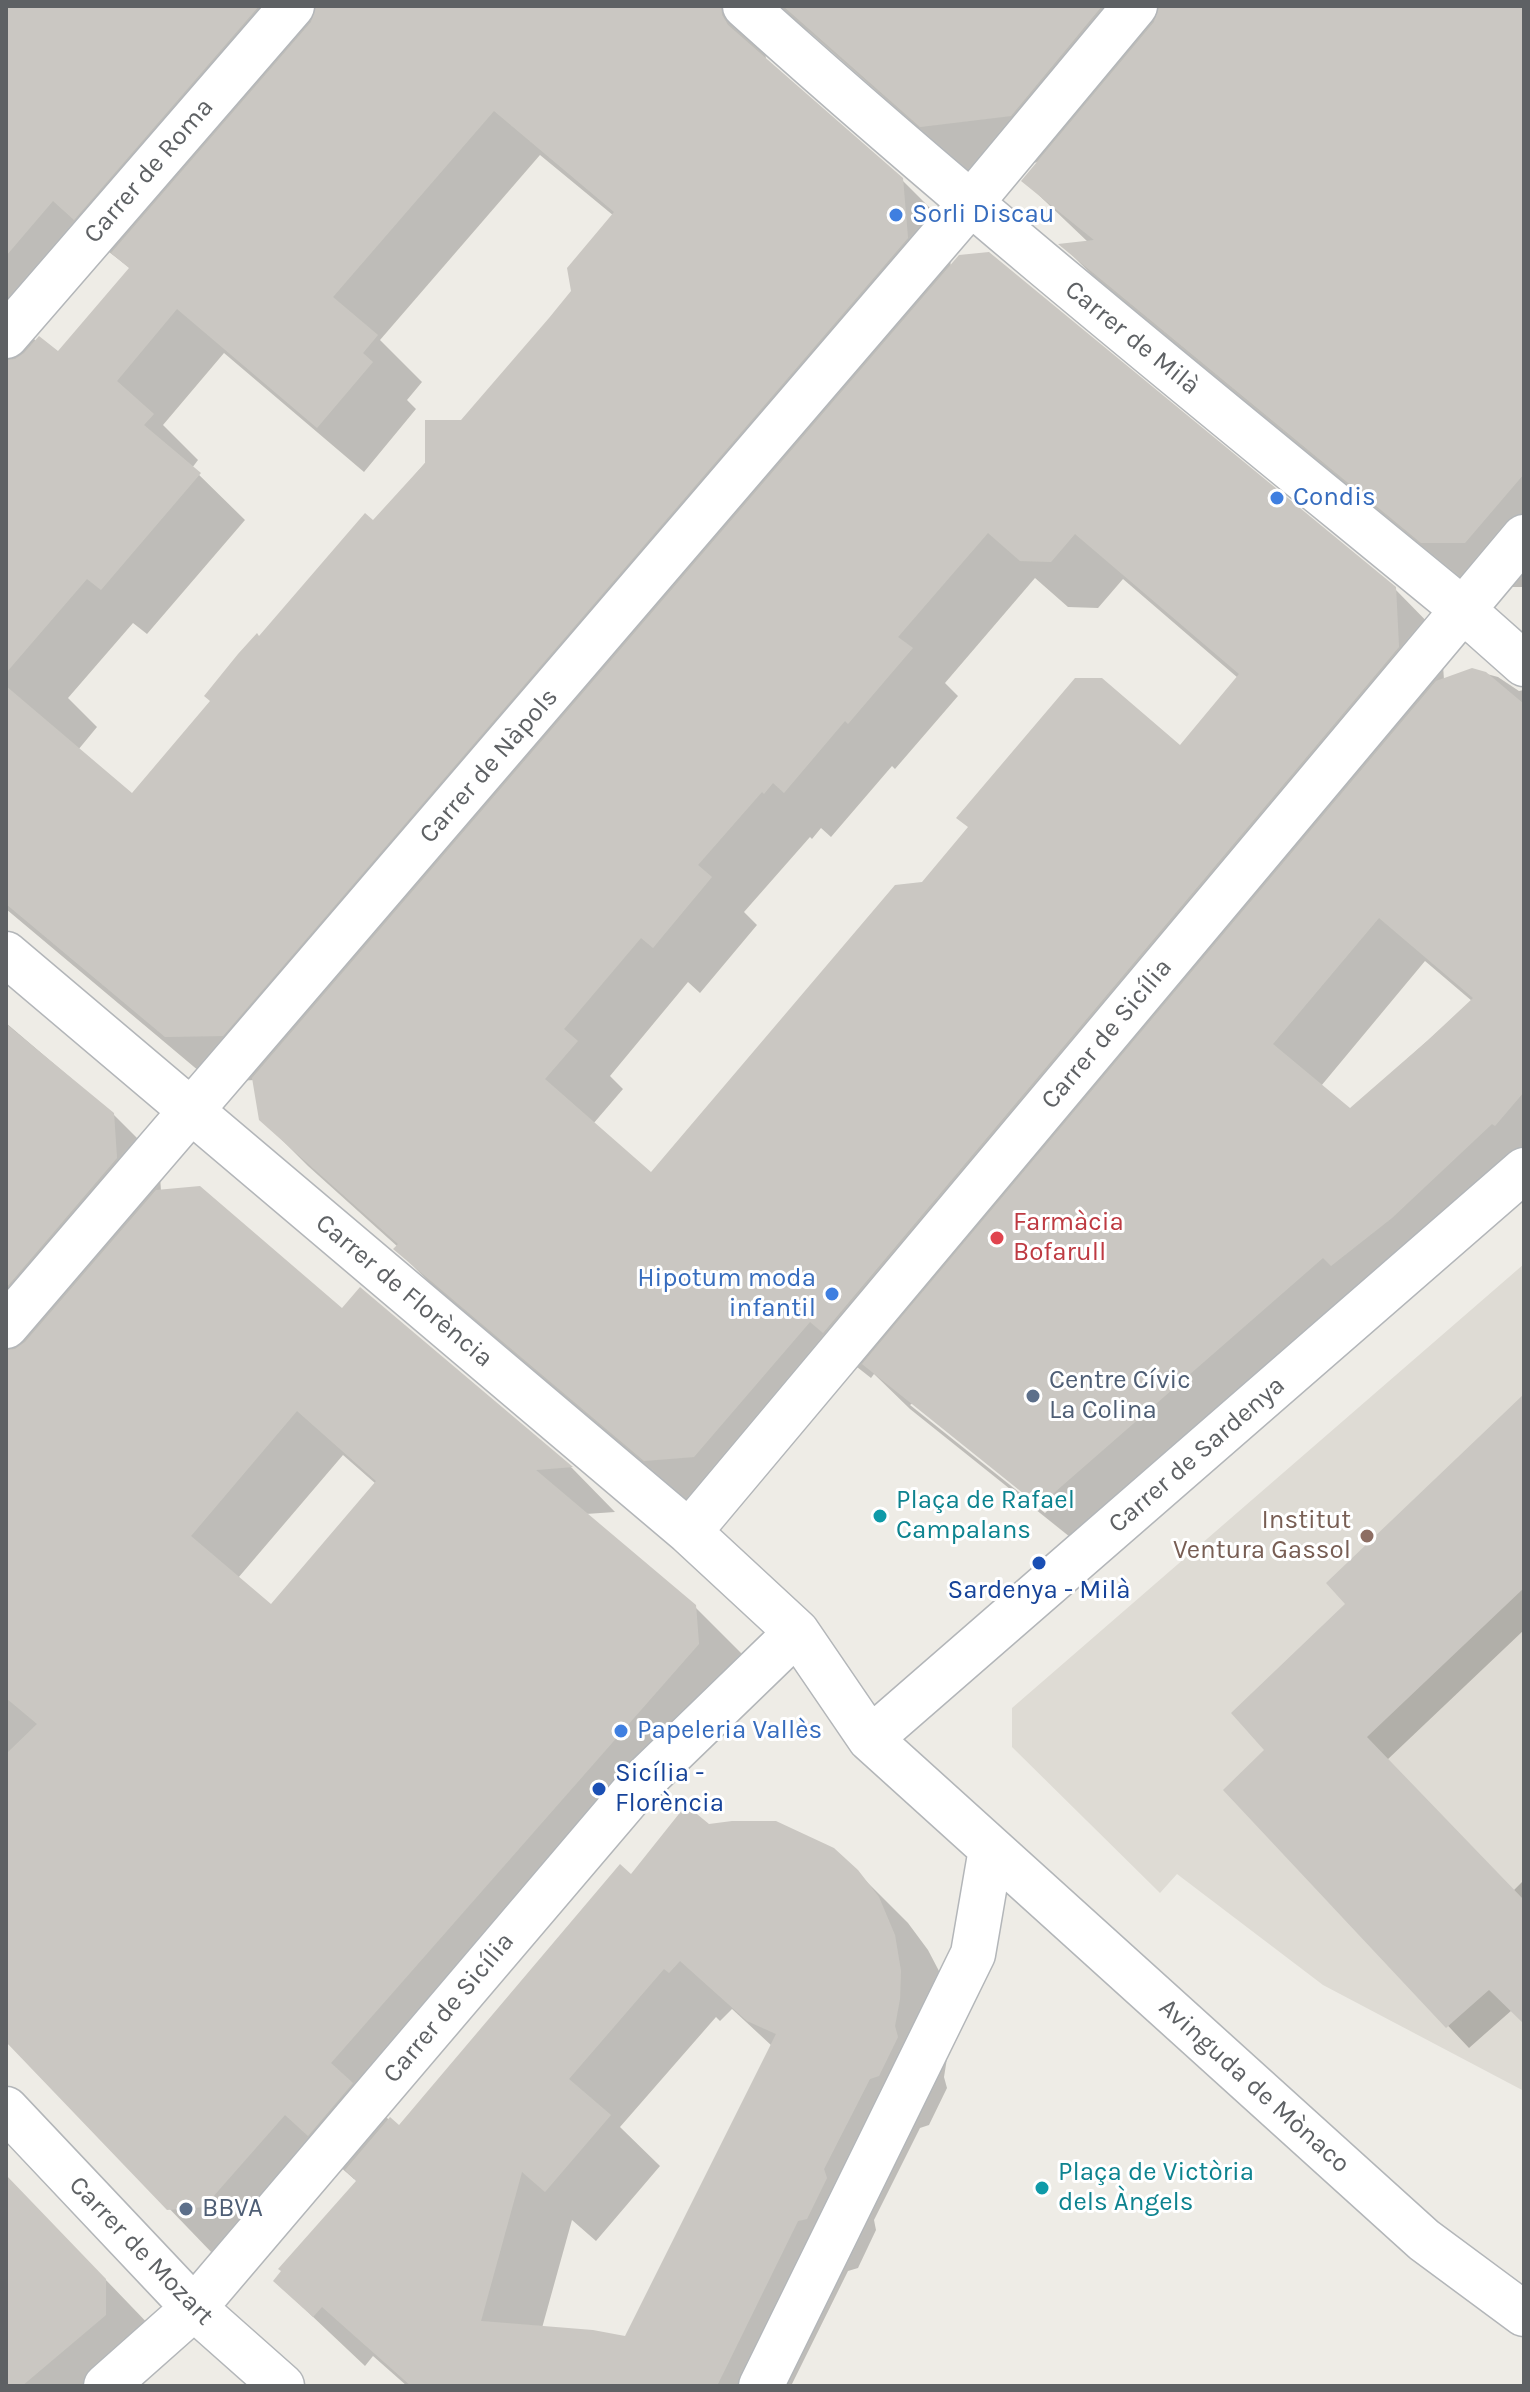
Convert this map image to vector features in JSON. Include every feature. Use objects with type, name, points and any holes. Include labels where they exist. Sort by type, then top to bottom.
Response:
[{"type":"street","name":"Carrer de Roma","points":[[6,336],[292,6]]},
{"type":"street","name":"Carrer de Milà","points":[[745,6],[867,117],[1462,609],[1524,664]]},
{"type":"street","name":"Carrer de Nàpols","points":[[6,1326],[970,204],[1135,6]]},
{"type":"street","name":"Carrer de Sicília","points":[[689,1532],[1524,537]]},
{"type":"street","name":"Carrer de Florència","points":[[6,954],[689,1532],[797,1632]]},
{"type":"street","name":"Carrer de Sardenya","points":[[870,1739],[1524,1170]]},
{"type":"street","name":"Carrer de Sicília","points":[[106,2386],[194,2308],[641,1783],[797,1632]]},
{"type":"street","name":"Avinguda de Mònaco","points":[[797,1632],[870,1739],[1424,2240],[1524,2314]]},
{"type":"street","points":[[761,2386],[973,1954],[991,1849]]},
{"type":"street","name":"Carrer de Mozart","points":[[6,2109],[194,2308],[282,2386]]},
{"type":"shaded area","name":"Institut Ventura Gassol","points":[[1524,1264],[1524,2091],[1323,1985],[1177,1874],[1160,1893],[1012,1747],[1012,1708]]},
{"type":"building","points":[[6,6],[259,6],[74,220],[53,201],[6,256]]},
{"type":"building","points":[[316,6],[721,6],[728,25],[903,178],[908,238],[223,1036],[165,1037],[6,904],[6,686],[132,793],[210,701],[204,696],[238,654],[257,633],[259,636],[365,513],[373,520],[425,463],[425,420],[461,420],[549,318],[571,291],[567,268],[614,212],[494,111],[333,297],[378,335],[363,353],[373,362],[317,428],[177,309],[117,381],[154,414],[144,425],[201,473],[101,590],[87,579],[6,673],[6,360],[24,353],[39,336],[58,351],[129,268],[111,253],[311,22]]},
{"type":"building","points":[[783,6],[1102,6],[1011,116],[920,127]]},
{"type":"building","points":[[1159,6],[1524,6],[1524,474],[1465,543],[1421,543],[1058,244],[1094,240],[1021,181],[1154,22]]},
{"type":"building","points":[[989,252],[1396,587],[1399,647],[823,1333],[810,1322],[694,1457],[644,1461],[393,1249],[398,1244],[259,1120],[252,1078],[959,255]],"holes":[[[988,533],[1020,561],[1051,562],[1075,534],[1239,674],[1180,745],[1102,678],[1075,678],[956,818],[968,827],[922,882],[895,885],[651,1172],[545,1079],[578,1041],[564,1029],[641,938],[653,948],[712,877],[698,865],[762,792],[764,794],[773,783],[784,793],[913,648],[898,637]]]},
{"type":"building","points":[[1472,668],[1486,672],[1524,704],[1524,1092],[1495,1126],[1492,1124],[1392,1218],[1331,1266],[1323,1258],[1039,1506],[862,1364],[1436,681]],"holes":[[[1379,918],[1473,998],[1350,1108],[1273,1044]]]},
{"type":"building","points":[[6,1024],[114,1113],[117,1158],[6,1288]]},
{"type":"building","points":[[200,1186],[342,1308],[360,1287],[573,1467],[536,1470],[696,1605],[699,1644],[331,2063],[353,2083],[308,2136],[285,2115],[204,2207],[167,2210],[6,2042],[6,1754],[37,1724],[6,1698],[6,1350],[15,1349],[25,1342],[156,1190]],"holes":[[[297,1411],[376,1481],[271,1604],[191,1536]]]},
{"type":"building","points":[[1524,1394],[1524,1588],[1367,1737],[1524,1900],[1524,2024],[1489,1990],[1446,2028],[1223,1790],[1264,1750],[1231,1713],[1345,1604],[1326,1583]]},
{"type":"building","points":[[686,1805],[709,1824],[776,1821],[834,1848],[858,1870],[879,1897],[895,1935],[901,1971],[895,2026],[898,2037],[879,2076],[870,2079],[824,2169],[827,2178],[807,2219],[798,2221],[717,2386],[411,2386],[322,2307],[313,2317],[273,2281],[281,2271],[278,2269],[356,2181],[345,2170],[390,2117],[399,2125],[620,1864],[631,1874]],"holes":[[[680,1961],[747,2021],[776,2034],[625,2336],[593,2330],[481,2321],[522,2172],[545,2192],[611,2115],[569,2079],[664,1969],[669,1973]]]},
{"type":"building","points":[[6,2175],[106,2279],[106,2315],[22,2386],[6,2386]]},
{"type":"place","name":"Sorli Discau","points":[[896,215]]},
{"type":"place","name":"Condis","points":[[1277,498]]},
{"type":"place","name":"Farmàcia Bofarull","points":[[997,1238]]},
{"type":"place","name":"Hipotum moda infantil","points":[[832,1294]]},
{"type":"place","name":"Centre Cívic La Colina","points":[[1033,1396]]},
{"type":"place","name":"Plaça de Rafael Campalans","points":[[880,1516]]},
{"type":"place","name":"Institut Ventura Gassol","points":[[1367,1536]]},
{"type":"place","name":"Sardenya - Milà","points":[[1039,1563]]},
{"type":"place","name":"Papeleria Vallès","points":[[621,1731]]},
{"type":"place","name":"Sicília - Florència","points":[[599,1789]]},
{"type":"place","name":"Plaça de Victòria dels Àngels","points":[[1042,2188]]},
{"type":"place","name":"BBVA","points":[[186,2209]]}]
